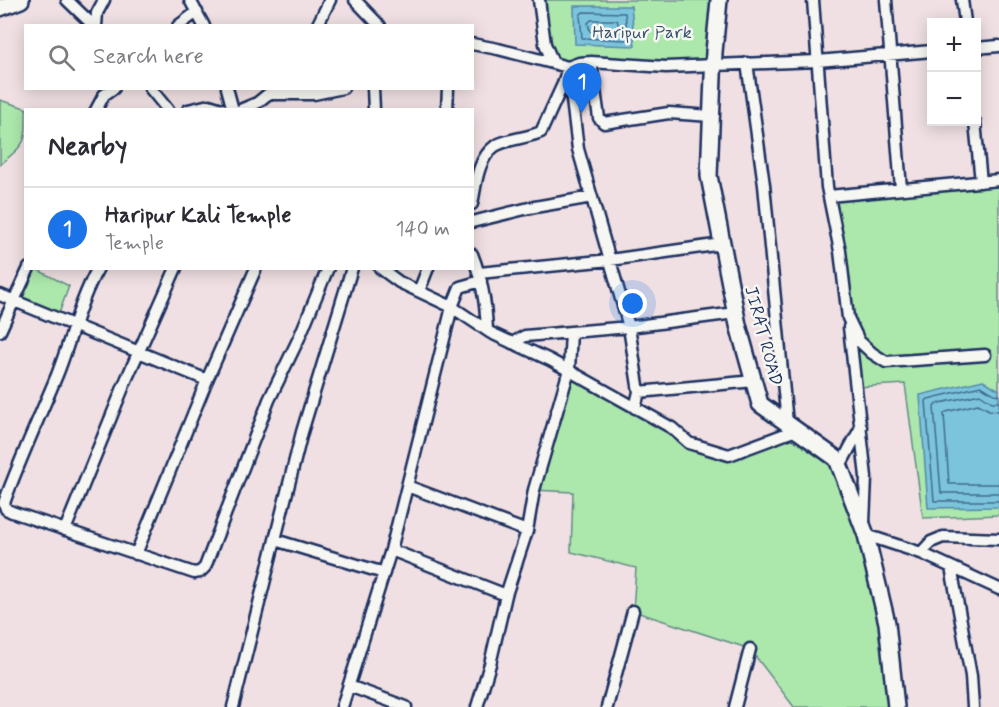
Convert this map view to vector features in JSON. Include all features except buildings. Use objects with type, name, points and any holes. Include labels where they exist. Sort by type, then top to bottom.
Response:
[{"type":"main road","name":"JIRAT ROAD","points":[[718,0],[709,176],[735,313],[760,404],[837,459],[840,466],[865,531],[887,623],[896,707]]},
{"type":"street","points":[[67,0],[93,24]]},
{"type":"street","points":[[95,24],[97,13],[104,0]]},
{"type":"street","points":[[190,0],[203,24]]},
{"type":"street","points":[[318,24],[330,0]]},
{"type":"street","points":[[355,0],[378,24]]},
{"type":"street","points":[[539,0],[545,44],[554,63]]},
{"type":"street","points":[[813,0],[821,122],[829,196],[840,251],[861,425],[867,491],[865,531],[921,553],[999,589]]},
{"type":"street","points":[[886,0],[901,189]]},
{"type":"street","points":[[962,0],[964,18]]},
{"type":"street","points":[[181,24],[197,12]]},
{"type":"street","points":[[474,44],[568,67],[591,62],[666,67],[818,61],[927,51]]},
{"type":"street","points":[[981,48],[999,46]]},
{"type":"street","points":[[591,62],[599,118],[604,123],[669,113],[711,116]]},
{"type":"street","points":[[384,270],[452,307],[487,330],[569,370],[672,428],[689,443],[729,455],[792,427],[764,185],[747,63]]},
{"type":"street","points":[[568,67],[578,149],[629,327],[639,392],[635,408]]},
{"type":"street","points":[[474,195],[480,167],[496,146],[541,132],[563,84],[568,67]]},
{"type":"street","points":[[152,90],[166,108]]},
{"type":"street","points":[[228,90],[232,108]]},
{"type":"street","points":[[245,108],[257,103],[268,94],[314,94],[333,90]]},
{"type":"street","points":[[373,90],[374,108]]},
{"type":"street","points":[[447,108],[448,90]]},
{"type":"street","points":[[196,108],[208,105],[218,108]]},
{"type":"street","points":[[975,126],[981,182]]},
{"type":"street","points":[[829,196],[999,180]]},
{"type":"street","points":[[474,222],[529,208],[592,197]]},
{"type":"street","points":[[342,707],[391,550],[452,307],[460,287],[480,277],[722,244]]},
{"type":"street","points":[[474,260],[486,304],[487,330]]},
{"type":"street","points":[[0,331],[28,270]]},
{"type":"street","points":[[97,270],[85,290],[57,375],[20,458],[4,503],[6,509],[12,512],[194,573],[206,567],[269,399],[299,338],[327,270]]},
{"type":"street","points":[[65,530],[138,353],[175,270]]},
{"type":"street","points":[[136,554],[207,380],[255,270]]},
{"type":"street","points":[[233,707],[302,432],[351,270]]},
{"type":"street","points":[[419,291],[427,270]]},
{"type":"street","points":[[0,295],[207,380]]},
{"type":"street","points":[[512,343],[525,336],[629,327],[735,313]]},
{"type":"street","points":[[848,318],[859,341],[886,362],[985,354]]},
{"type":"street","points":[[477,707],[490,664],[506,595],[527,531],[534,490],[569,370],[571,332]]},
{"type":"street","points":[[639,392],[754,381]]},
{"type":"street","points":[[840,466],[861,425]]},
{"type":"street","points":[[407,486],[527,531]]},
{"type":"street","points":[[921,553],[931,542],[943,537],[999,538]]},
{"type":"street","points":[[275,540],[384,573]]},
{"type":"street","points":[[391,550],[506,595]]},
{"type":"street","points":[[951,567],[971,676],[973,707]]},
{"type":"street","points":[[607,707],[633,611]]},
{"type":"street","points":[[735,707],[750,649]]},
{"type":"street","points":[[349,686],[406,707]]},
{"type":"green space","name":"Haripur Park","points":[[539,0],[719,0],[713,64],[591,62],[595,95],[585,99],[571,93],[568,67],[553,63]]},
{"type":"green space","points":[[0,100],[25,108],[23,142],[0,165]]},
{"type":"green space","points":[[999,180],[999,515],[923,518],[905,384],[857,387],[829,196]]},
{"type":"green space","points":[[28,270],[38,270],[69,286],[57,319],[13,301]]},
{"type":"green space","points":[[569,370],[689,443],[729,455],[796,430],[837,459],[864,526],[896,707],[794,707],[750,649],[633,611],[636,568],[571,552],[573,492],[534,490]]},
{"type":"water","points":[[574,6],[631,6],[635,46],[575,44]]},
{"type":"water","points":[[983,380],[999,390],[999,507],[928,508],[920,395]]},
{"type":"place","name":"Haripur Kali Temple","points":[[582,113]]}]
